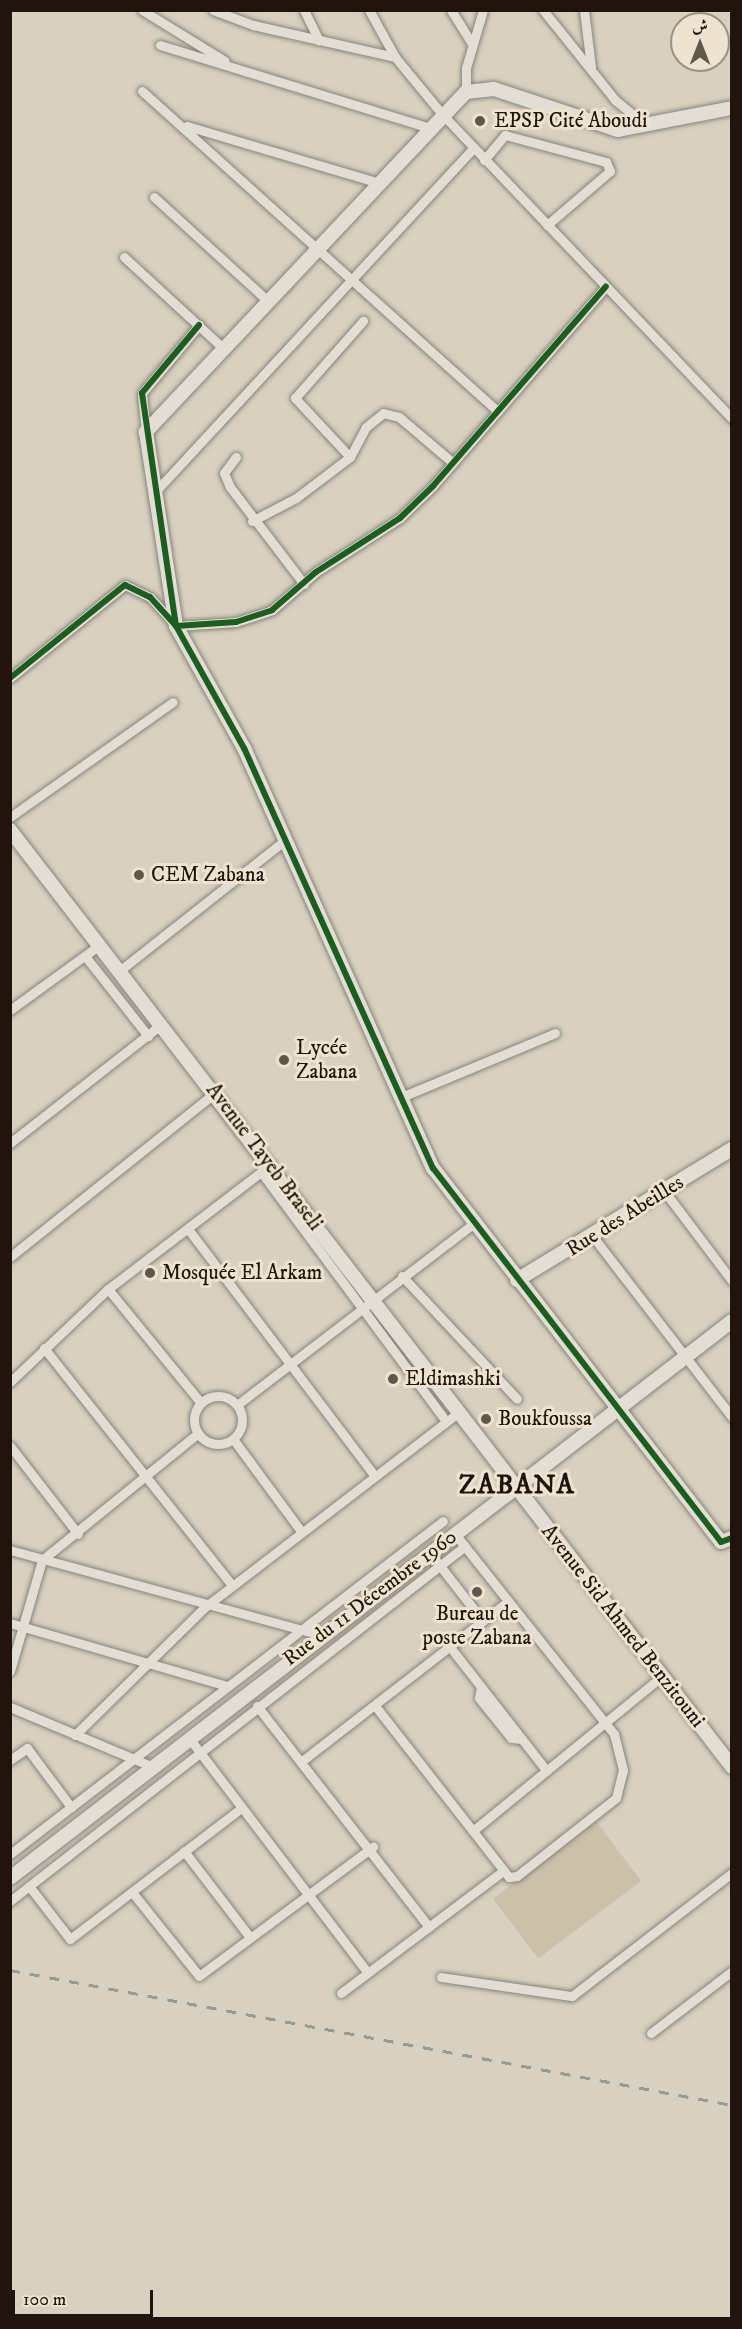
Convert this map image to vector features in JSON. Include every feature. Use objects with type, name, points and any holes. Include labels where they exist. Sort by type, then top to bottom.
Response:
[{"type":"street","points":[[142,10],[235,67]]},
{"type":"street","points":[[304,10],[319,41]]},
{"type":"street","points":[[369,10],[394,57],[442,114],[732,419]]},
{"type":"street","points":[[451,10],[472,43]]},
{"type":"street","points":[[466,92],[472,43],[483,10]]},
{"type":"street","points":[[543,10],[591,67],[615,100],[649,127]]},
{"type":"street","points":[[584,10],[591,67]]},
{"type":"street","points":[[222,12],[319,41],[394,57]]},
{"type":"street","points":[[160,45],[430,128]]},
{"type":"street","points":[[146,432],[442,114],[466,92],[500,90],[602,127],[649,127],[732,108]]},
{"type":"street","points":[[142,92],[182,124],[498,411]]},
{"type":"street","points":[[182,124],[380,183]]},
{"type":"street","points":[[484,160],[505,135],[606,162],[610,171],[547,225]]},
{"type":"street","points":[[154,493],[350,278],[474,147]]},
{"type":"street","points":[[154,196],[269,302]]},
{"type":"street","points":[[123,257],[224,349]]},
{"type":"street","points":[[176,626],[262,616],[400,518],[453,463],[606,286]]},
{"type":"street","points":[[350,457],[295,398],[363,321]]},
{"type":"street","points":[[176,626],[154,493],[142,393],[199,325]]},
{"type":"street","points":[[252,521],[296,498],[350,457],[366,427],[387,413],[453,463]]},
{"type":"street","points":[[236,457],[224,473],[252,521],[304,584]]},
{"type":"street","points":[[10,678],[125,585],[150,597],[176,626],[244,748],[399,1098],[433,1168],[615,1410],[721,1542],[732,1538]]},
{"type":"street","points":[[150,597],[171,594]]},
{"type":"street","points":[[10,817],[173,702]]},
{"type":"street","name":"Avenue Tayeb Braseli","points":[[10,830],[118,972],[216,1092],[265,1169],[373,1299],[515,1486]]},
{"type":"street","points":[[118,972],[285,840]]},
{"type":"street","points":[[10,1010],[98,946]]},
{"type":"street","points":[[85,956],[148,1036]]},
{"type":"street","points":[[10,1143],[162,1024]]},
{"type":"street","points":[[399,1098],[555,1033]]},
{"type":"street","points":[[10,1257],[216,1092]]},
{"type":"street","name":"Rue des Abeilles","points":[[518,1280],[594,1238],[732,1149]]},
{"type":"street","points":[[10,1382],[108,1289],[265,1169],[359,1310],[445,1420]]},
{"type":"street","points":[[665,1192],[732,1281]]},
{"type":"street","points":[[237,1405],[402,1276],[474,1223]]},
{"type":"street","points":[[188,1229],[292,1363],[373,1474]]},
{"type":"street","points":[[594,1238],[732,1417]]},
{"type":"street","points":[[402,1276],[517,1399]]},
{"type":"street","points":[[108,1289],[201,1403]]},
{"type":"street","name":"Rue du 11 Décembre 1960","points":[[10,1878],[151,1766],[732,1321]]},
{"type":"street","points":[[44,1348],[232,1585]]},
{"type":"street","points":[[224,1396],[237,1405],[243,1419],[233,1439],[214,1443],[198,1433],[194,1417],[201,1403],[224,1396]]},
{"type":"street","points":[[75,1735],[149,1660],[232,1585],[373,1474],[460,1411]]},
{"type":"street","points":[[10,1671],[21,1626],[42,1560],[78,1534],[198,1433]]},
{"type":"street","points":[[233,1439],[300,1530]]},
{"type":"street","points":[[10,1446],[78,1534]]},
{"type":"street","name":"Avenue Sid Ahmed Benzitouni","points":[[515,1486],[732,1767]]},
{"type":"street","points":[[10,1854],[296,1631],[443,1521]]},
{"type":"street","points":[[376,1707],[474,1830],[503,1871],[517,1876],[616,1798],[622,1758],[606,1725],[455,1534]]},
{"type":"street","points":[[10,1901],[257,1706],[465,1546]]},
{"type":"street","points":[[10,1550],[206,1607],[296,1631],[321,1635]]},
{"type":"street","points":[[430,1553],[483,1621]]},
{"type":"street","points":[[302,1761],[376,1707],[508,1601]]},
{"type":"street","points":[[10,1623],[149,1660],[227,1686]]},
{"type":"street","points":[[450,1647],[547,1771]]},
{"type":"street","points":[[474,1830],[606,1725],[662,1677]]},
{"type":"street","points":[[257,1706],[373,1847],[429,1927]]},
{"type":"street","points":[[10,1707],[151,1766]]},
{"type":"street","points":[[189,1737],[240,1809],[368,1972]]},
{"type":"street","points":[[10,1760],[27,1748],[71,1807]]},
{"type":"street","points":[[29,1886],[70,1939],[240,1809]]},
{"type":"street","points":[[132,1892],[199,1976],[249,1936],[373,1847]]},
{"type":"street","points":[[184,1851],[249,1936]]},
{"type":"street","points":[[341,1993],[503,1871]]},
{"type":"street","points":[[441,1977],[572,1996],[732,1873]]},
{"type":"street","points":[[651,2033],[732,1971]]},
{"type":"shaded area","points":[[596,1821],[641,1881],[538,1959],[493,1899]]},
{"type":"railway","points":[[10,1970],[732,2105]]},
{"type":"cycle path","points":[[10,678],[125,585],[150,597],[176,626],[236,622],[272,610],[316,572],[400,518],[433,486],[606,286]]},
{"type":"cycle path","points":[[199,325],[142,393],[176,626],[244,748],[433,1168],[721,1542],[732,1538]]},
{"type":"place","name":"EPSP Cité Aboudi","points":[[480,121]]},
{"type":"place","name":"CEM Zabana","points":[[139,875]]},
{"type":"place","name":"Lycée Zabana","points":[[284,1060]]},
{"type":"place","name":"Mosquée El Arkam","points":[[150,1273]]},
{"type":"place","name":"Eldimashki","points":[[393,1379]]},
{"type":"place","name":"Boukfoussa","points":[[486,1419]]},
{"type":"place","name":"Bureau de poste Zabana","points":[[477,1592]]},
{"type":"district","name":"ZABANA","points":[[517,1486]]}]
